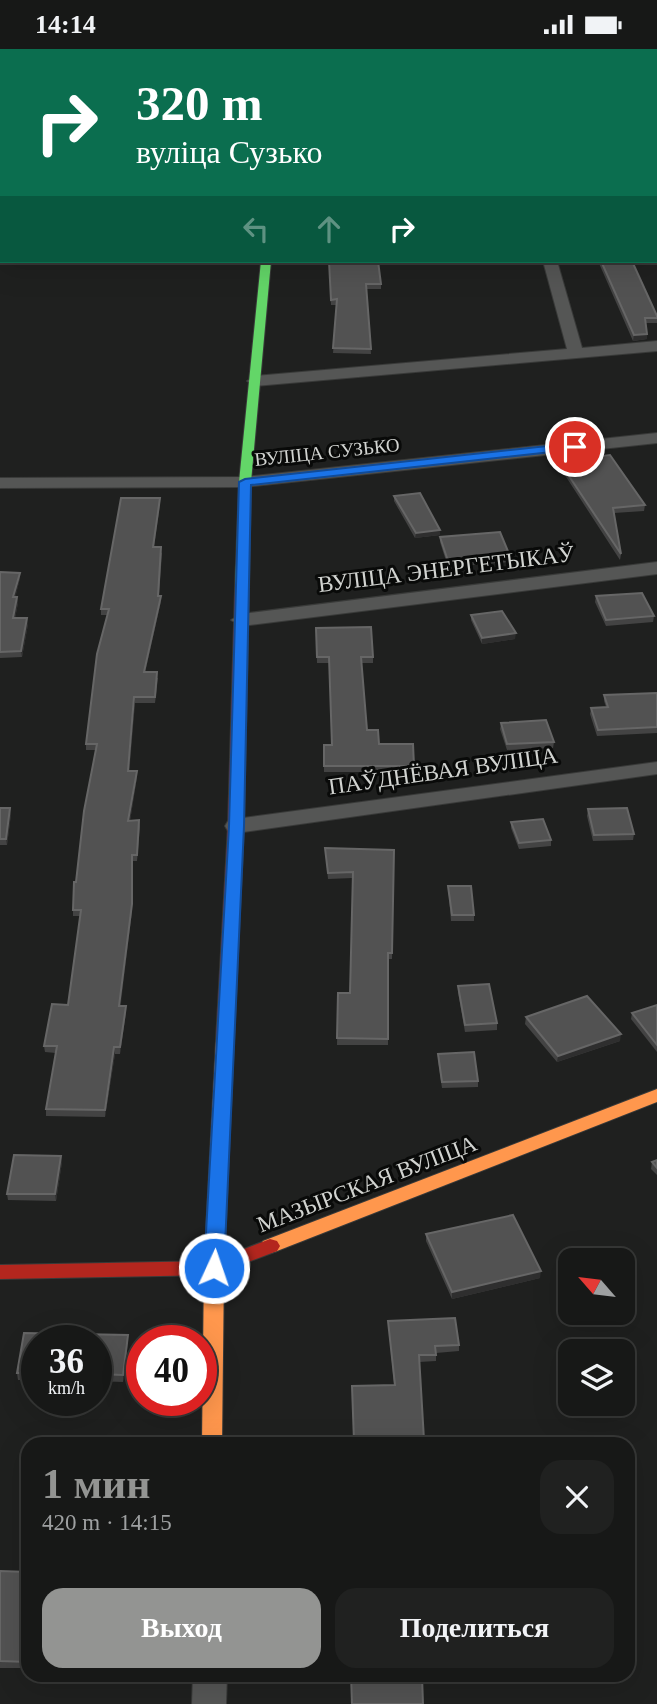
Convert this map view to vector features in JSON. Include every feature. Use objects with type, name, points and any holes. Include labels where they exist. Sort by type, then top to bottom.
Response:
[{"type":"street","points":[[212,1437],[214,1268],[236,826],[245,482],[266,263]]},
{"type":"street","points":[[551,263],[576,353]]},
{"type":"street","points":[[255,381],[657,346]]},
{"type":"street","name":"ВУЛІЦА СУЗЬКО","points":[[0,483],[245,482],[657,438]]},
{"type":"street","name":"ВУЛІЦА ЭНЕРГЕТЫКАЎ","points":[[241,619],[657,568]]},
{"type":"street","name":"ПАЎДНЁВАЯ ВУЛІЦА","points":[[236,826],[657,768]]},
{"type":"street","name":"МАЗЫРСКАЯ ВУЛІЦА","points":[[0,1272],[214,1268],[657,1095]]},
{"type":"street","points":[[209,1704],[210,1682]]},
{"type":"building","points":[[329,263],[378,263],[381,284],[366,284],[371,349],[333,348],[337,299],[331,300]]},
{"type":"building","points":[[602,263],[633,263],[657,316],[645,318],[647,334],[634,335]]},
{"type":"building","points":[[610,455],[645,505],[613,508],[621,554],[559,461]]},
{"type":"building","points":[[420,493],[440,530],[416,533],[394,496]]},
{"type":"building","points":[[121,498],[160,498],[153,547],[161,547],[158,596],[161,596],[144,672],[157,672],[155,697],[134,697],[128,771],[137,771],[128,821],[139,820],[137,855],[132,855],[132,904],[119,1006],[126,1006],[120,1047],[114,1047],[105,1110],[46,1109],[57,1046],[44,1046],[52,1004],[68,1005],[81,910],[73,910],[74,882],[97,744],[86,744],[97,654],[109,609],[101,609]]},
{"type":"building","points":[[500,532],[510,556],[448,561],[440,537]]},
{"type":"building","points":[[0,572],[20,573],[13,597],[17,597],[13,618],[27,618],[21,651],[0,652]]},
{"type":"building","points":[[642,593],[654,616],[606,620],[596,596]]},
{"type":"building","points":[[502,611],[516,633],[482,638],[471,615]]},
{"type":"building","points":[[371,627],[373,657],[361,657],[367,730],[378,730],[379,744],[413,744],[414,766],[324,766],[324,745],[332,745],[329,657],[317,657],[316,628]]},
{"type":"building","points":[[657,693],[657,727],[598,730],[591,708],[608,707],[604,695]]},
{"type":"building","points":[[546,720],[554,742],[507,744],[501,723]]},
{"type":"building","points":[[0,808],[10,808],[6,839],[0,839]]},
{"type":"building","points":[[627,808],[634,834],[594,835],[588,809]]},
{"type":"building","points":[[543,819],[551,840],[519,843],[511,822]]},
{"type":"building","points":[[325,848],[394,850],[392,953],[388,953],[388,1039],[337,1038],[338,993],[350,993],[353,872],[328,873]]},
{"type":"building","points":[[448,886],[471,886],[474,915],[452,915]]},
{"type":"building","points":[[489,984],[497,1023],[465,1025],[458,986]]},
{"type":"building","points":[[587,996],[621,1034],[558,1056],[526,1017]]},
{"type":"building","points":[[657,1005],[657,1045],[632,1013]]},
{"type":"building","points":[[474,1052],[478,1081],[442,1082],[438,1054]]},
{"type":"building","points":[[14,1155],[61,1156],[55,1194],[7,1194]]},
{"type":"building","points":[[513,1215],[541,1271],[452,1292],[426,1234]]},
{"type":"building","points":[[455,1318],[459,1345],[435,1346],[436,1355],[419,1355],[424,1437],[354,1437],[352,1386],[395,1385],[388,1321]]},
{"type":"building","points":[[112,1335],[126,1335],[123,1375],[112,1375]]},
{"type":"building","points":[[21,1350],[21,1373],[17,1373]]},
{"type":"building","points":[[0,1571],[21,1572],[21,1662],[0,1661]]},
{"type":"building","points":[[351,1682],[422,1682],[423,1704],[352,1704]]},
{"type":"traffic: fast","points":[[242,590],[245,482],[266,263]]},
{"type":"traffic: slow","points":[[212,1437],[214,1268],[225,1041]]},
{"type":"traffic: slow","points":[[270,1246],[657,1095]]},
{"type":"traffic: jam","points":[[225,1041],[236,826],[242,590]]},
{"type":"traffic: jam","points":[[0,1272],[214,1268],[270,1246]]},
{"type":"route","points":[[214,1268],[236,826],[245,482],[575,447]]}]
